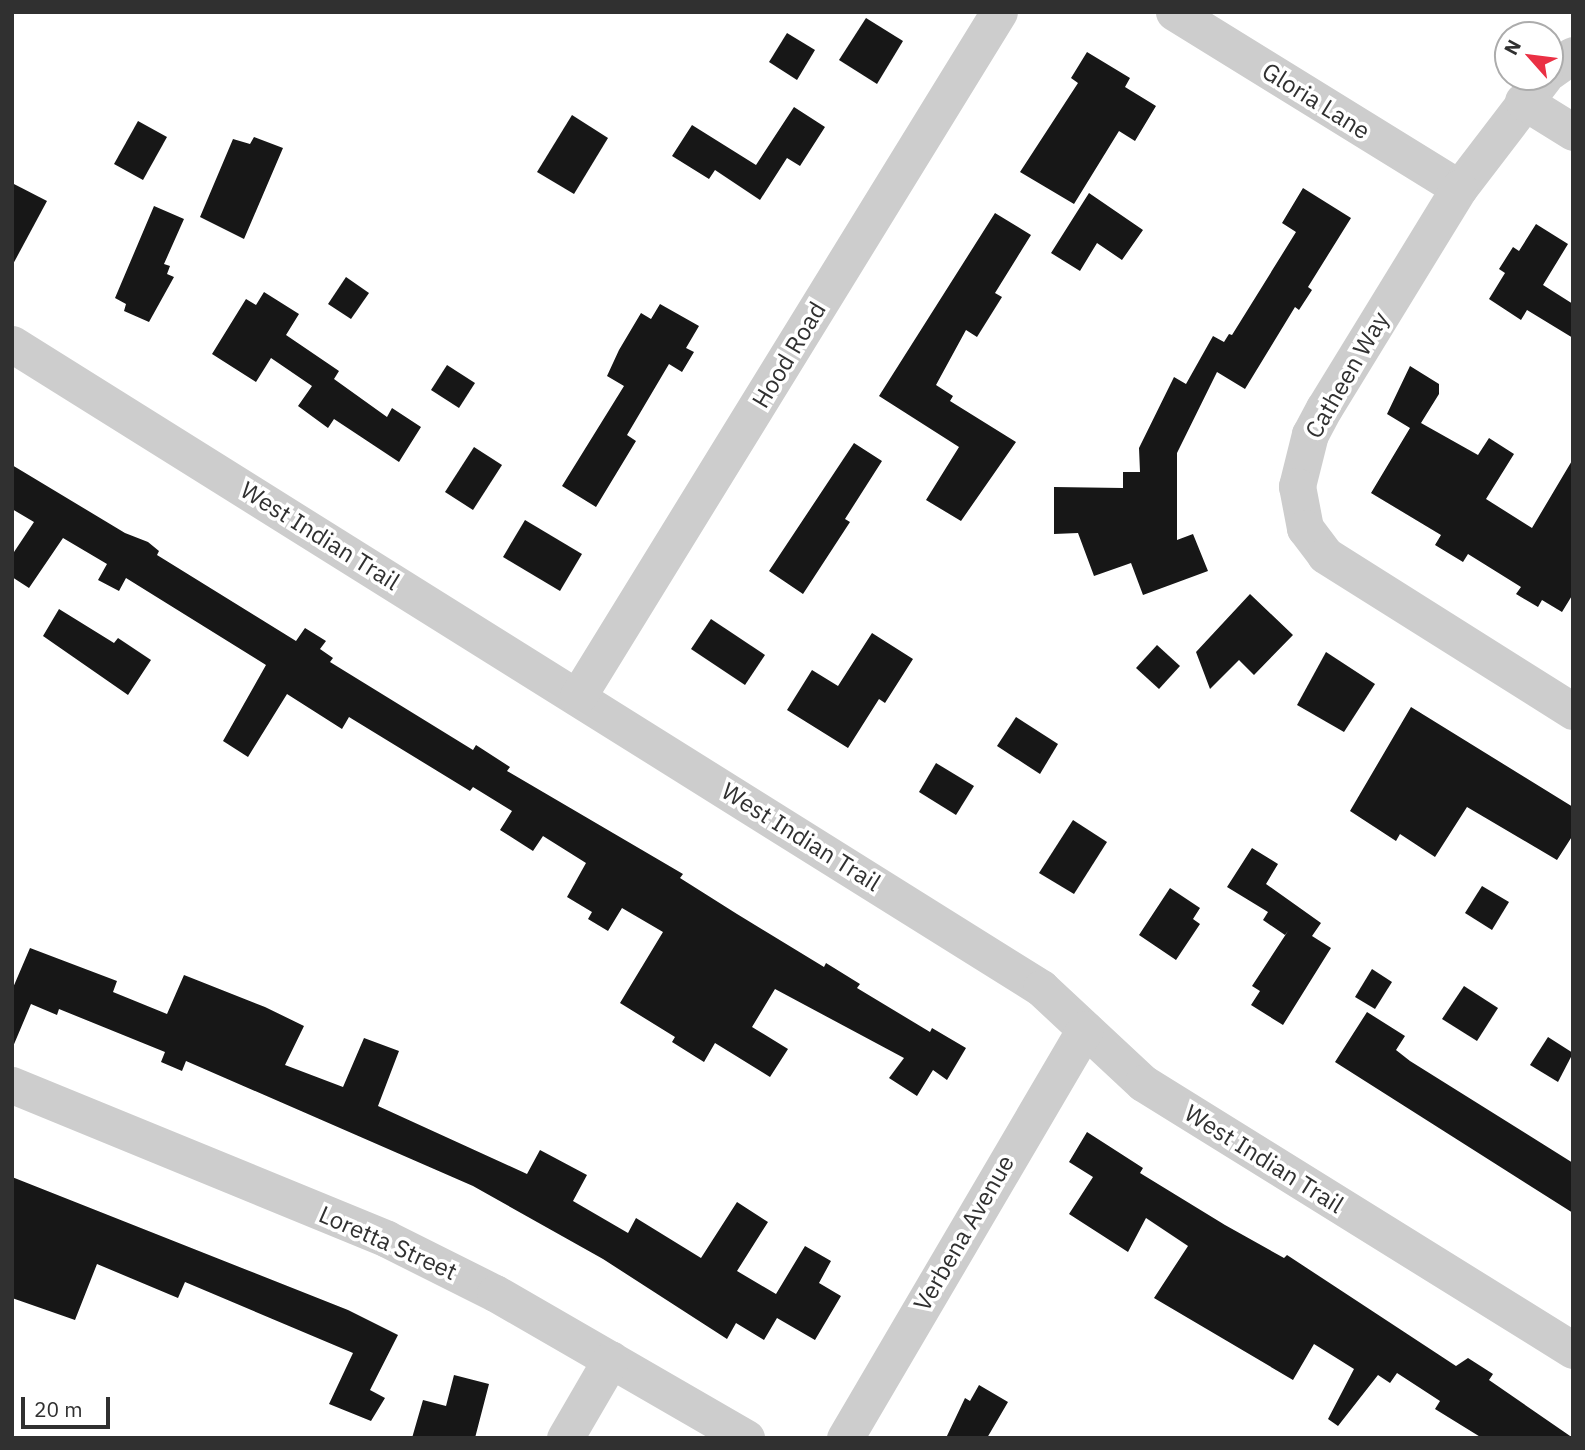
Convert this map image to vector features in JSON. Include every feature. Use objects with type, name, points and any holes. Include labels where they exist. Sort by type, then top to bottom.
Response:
[{"type":"street","name":"Hood Road","points":[[578,696],[999,12]]},
{"type":"street","name":"Gloria Lane","points":[[1174,12],[1459,188]]},
{"type":"street","name":"Catheen Way","points":[[1532,91],[1459,188],[1310,434],[1300,464],[1298,507],[1325,555],[1573,711]]},
{"type":"street","points":[[1536,91],[1573,132]]},
{"type":"street","name":"West Indian Trail","points":[[12,344],[1041,988],[1143,1083],[1573,1350]]},
{"type":"street","name":"Verbena Avenue","points":[[845,1438],[1085,1029]]},
{"type":"street","name":"Loretta Street","points":[[12,1085],[387,1239],[495,1293],[746,1438]]},
{"type":"street","points":[[565,1438],[611,1359]]},
{"type":"building","points":[[866,18],[903,41],[877,84],[839,60]]},
{"type":"building","points":[[787,33],[815,50],[797,80],[769,62]]},
{"type":"building","points":[[1087,52],[1130,78],[1125,87],[1156,106],[1135,141],[1119,131],[1074,204],[1020,172],[1078,83],[1071,78]]},
{"type":"building","points":[[794,107],[825,127],[800,166],[787,158],[760,200],[715,170],[709,179],[672,156],[692,125],[756,165]]},
{"type":"building","points":[[572,115],[608,138],[574,194],[537,172]]},
{"type":"building","points":[[138,121],[167,137],[143,180],[114,164]]},
{"type":"building","points":[[254,137],[283,148],[244,239],[200,217],[233,139],[250,144]]},
{"type":"building","points":[[12,183],[47,201],[12,266]]},
{"type":"building","points":[[1303,188],[1351,218],[1308,287],[1312,290],[1299,310],[1295,307],[1245,389],[1217,372],[1177,453],[1177,540],[1193,534],[1208,571],[1143,595],[1131,563],[1094,576],[1078,533],[1054,534],[1054,487],[1123,488],[1123,472],[1140,472],[1139,448],[1174,377],[1186,384],[1213,336],[1224,342],[1229,334],[1232,335],[1296,232],[1282,223]]},
{"type":"building","points":[[1089,193],[1143,230],[1122,260],[1097,243],[1080,271],[1051,253]]},
{"type":"building","points":[[154,206],[184,219],[164,264],[170,266],[167,274],[174,277],[149,322],[124,311],[126,304],[115,298]]},
{"type":"building","points":[[995,213],[1031,235],[995,293],[1002,297],[977,337],[966,330],[936,385],[953,396],[950,401],[1016,442],[961,521],[926,500],[959,447],[879,396]]},
{"type":"building","points":[[1536,224],[1568,244],[1543,285],[1573,304],[1573,338],[1527,310],[1521,320],[1489,299],[1505,273],[1499,269],[1513,247],[1519,251]]},
{"type":"building","points":[[346,277],[369,293],[351,319],[328,304]]},
{"type":"building","points":[[264,292],[299,314],[286,335],[339,371],[334,379],[387,417],[392,408],[421,427],[399,462],[334,419],[328,428],[298,406],[312,386],[271,358],[256,382],[212,354],[246,299],[256,305]]},
{"type":"building","points":[[660,304],[699,326],[686,348],[694,352],[682,372],[669,364],[627,435],[636,441],[596,507],[562,486],[624,386],[607,376],[619,350],[641,313],[651,319]]},
{"type":"building","points":[[447,365],[475,383],[459,408],[431,390]]},
{"type":"building","points":[[1410,366],[1439,384],[1439,394],[1421,423],[1478,455],[1489,438],[1514,454],[1486,499],[1532,528],[1573,459],[1573,594],[1562,612],[1542,600],[1538,607],[1516,594],[1521,587],[1468,554],[1463,562],[1435,545],[1441,535],[1371,493],[1410,428],[1387,414]]},
{"type":"building","points":[[854,443],[882,461],[845,519],[850,522],[803,594],[769,571]]},
{"type":"building","points":[[474,447],[502,465],[473,510],[445,492]]},
{"type":"building","points":[[12,465],[125,533],[148,542],[159,551],[157,555],[296,641],[305,628],[326,641],[320,649],[333,658],[330,662],[473,750],[476,745],[510,767],[507,771],[683,874],[680,878],[737,914],[824,967],[826,963],[860,984],[857,988],[930,1032],[932,1028],[966,1048],[947,1080],[933,1070],[917,1096],[889,1078],[904,1058],[775,989],[752,1027],[788,1049],[770,1077],[715,1043],[704,1062],[672,1042],[675,1037],[620,1003],[663,932],[622,908],[608,931],[588,919],[592,912],[567,897],[586,863],[543,836],[533,851],[500,830],[512,811],[473,787],[470,791],[349,717],[342,729],[287,694],[248,757],[223,741],[266,665],[126,578],[119,591],[98,580],[107,564],[63,538],[29,588],[12,577],[12,555],[34,522],[12,509]]},
{"type":"building","points":[[525,520],[582,554],[560,591],[503,557]]},
{"type":"building","points":[[1250,594],[1293,635],[1254,675],[1239,660],[1210,689],[1196,652]]},
{"type":"building","points":[[59,609],[114,643],[118,638],[151,660],[128,695],[43,636]]},
{"type":"building","points":[[711,619],[765,655],[745,685],[691,649]]},
{"type":"building","points":[[872,633],[913,659],[885,703],[879,699],[848,748],[787,710],[812,670],[838,686]]},
{"type":"building","points":[[1157,645],[1180,666],[1159,689],[1136,668]]},
{"type":"building","points":[[1326,652],[1375,684],[1344,732],[1297,705]]},
{"type":"building","points":[[1411,707],[1573,807],[1573,835],[1557,860],[1467,807],[1435,857],[1400,834],[1396,841],[1350,811]]},
{"type":"building","points":[[1016,717],[1058,744],[1040,774],[997,746]]},
{"type":"building","points":[[936,763],[974,786],[956,815],[919,792]]},
{"type":"building","points":[[1073,820],[1107,842],[1074,894],[1039,873]]},
{"type":"building","points":[[1252,848],[1278,864],[1266,884],[1321,923],[1312,936],[1331,948],[1283,1025],[1251,1005],[1260,991],[1252,986],[1288,931],[1285,935],[1263,920],[1268,912],[1227,887]]},
{"type":"building","points":[[1482,886],[1509,902],[1492,930],[1465,913]]},
{"type":"building","points":[[1170,888],[1200,908],[1193,919],[1200,924],[1176,960],[1139,935]]},
{"type":"building","points":[[30,948],[117,981],[113,992],[167,1014],[184,975],[265,1007],[304,1026],[285,1065],[343,1087],[364,1038],[399,1051],[378,1106],[527,1174],[540,1150],[587,1175],[573,1201],[628,1233],[636,1218],[701,1258],[737,1202],[768,1222],[737,1271],[776,1294],[805,1246],[831,1261],[819,1283],[841,1296],[815,1340],[777,1318],[764,1340],[736,1323],[727,1339],[603,1259],[473,1186],[186,1061],[182,1071],[161,1062],[165,1052],[59,1009],[57,1015],[31,1004],[12,1049],[12,990]]},
{"type":"building","points":[[1372,969],[1392,982],[1375,1009],[1355,997]]},
{"type":"building","points":[[1464,986],[1498,1008],[1477,1041],[1442,1019]]},
{"type":"building","points":[[1367,1012],[1405,1036],[1396,1050],[1410,1061],[1573,1163],[1573,1213],[1335,1062]]},
{"type":"building","points":[[1548,1037],[1573,1053],[1558,1082],[1530,1065]]},
{"type":"building","points":[[1087,1132],[1143,1168],[1140,1173],[1284,1258],[1287,1255],[1456,1366],[1468,1358],[1493,1374],[1489,1380],[1573,1438],[1482,1438],[1435,1409],[1440,1401],[1397,1373],[1390,1383],[1378,1375],[1338,1426],[1328,1419],[1354,1369],[1314,1344],[1293,1380],[1154,1298],[1188,1246],[1146,1218],[1128,1252],[1069,1214],[1093,1177],[1069,1162]]},
{"type":"building","points":[[12,1177],[348,1310],[398,1335],[370,1390],[385,1398],[371,1421],[329,1404],[353,1353],[185,1282],[178,1298],[97,1264],[75,1320],[12,1298]]},
{"type":"building","points":[[454,1375],[489,1384],[475,1438],[412,1438],[423,1400],[446,1406]]},
{"type":"building","points":[[979,1385],[1008,1402],[987,1438],[946,1438],[965,1398],[970,1401]]}]
